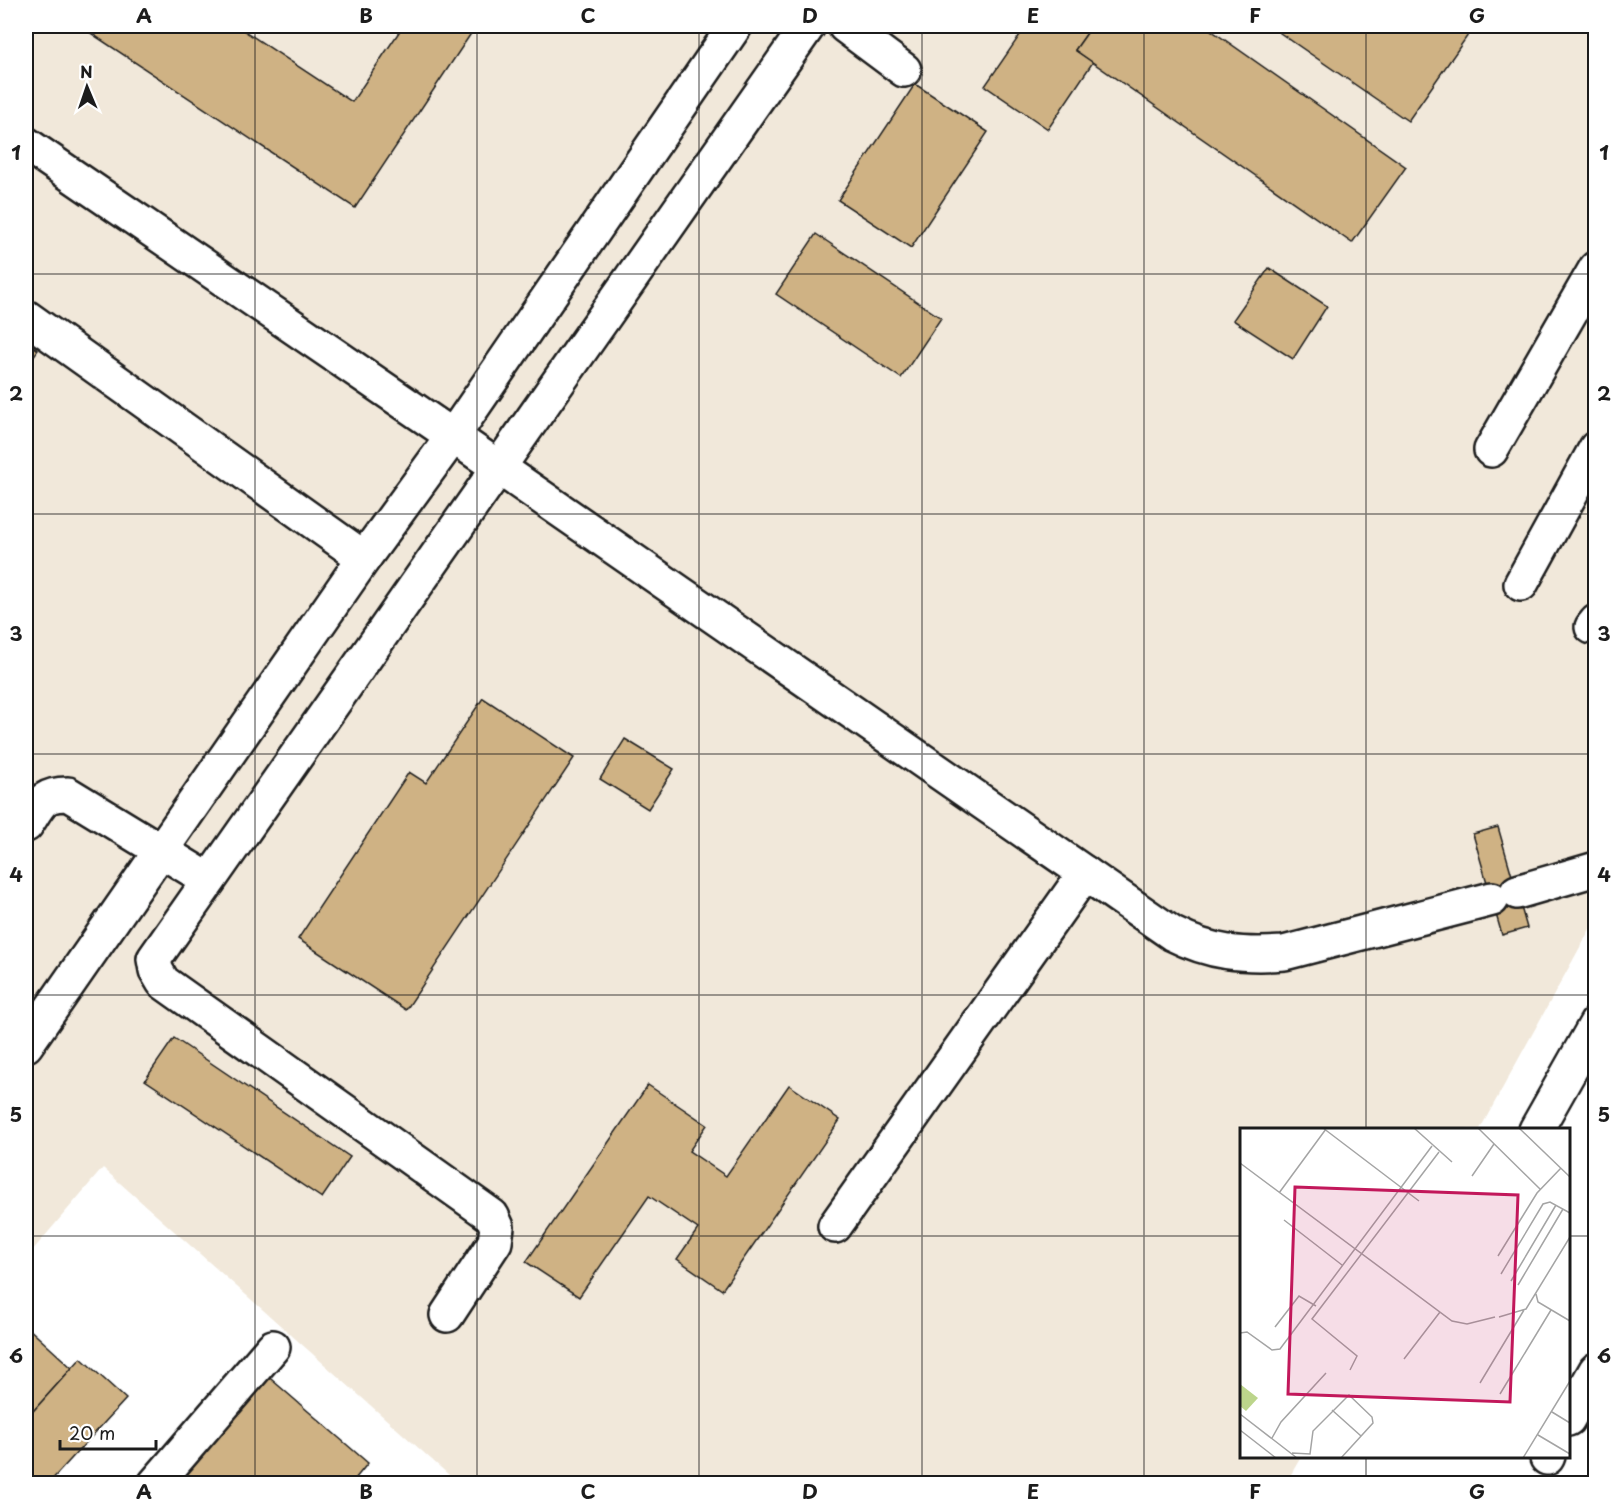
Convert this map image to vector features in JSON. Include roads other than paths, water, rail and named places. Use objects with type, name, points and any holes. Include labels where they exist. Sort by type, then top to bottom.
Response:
[{"type":"street","points":[[26,1045],[364,558],[453,436],[735,26]]},
{"type":"street","points":[[447,1315],[495,1242],[497,1227],[492,1216],[163,982],[156,970],[154,959],[808,26]]},
{"type":"street","points":[[845,26],[904,70]]},
{"type":"street","points":[[26,144],[1181,938],[1214,950],[1250,955],[1284,953],[1504,896],[1596,869]]},
{"type":"street","points":[[1491,450],[1596,268]]},
{"type":"street","points":[[26,316],[364,558]]},
{"type":"street","points":[[1521,584],[1596,448]]},
{"type":"street","points":[[26,825],[41,802],[53,794],[68,794],[209,880]]},
{"type":"street","points":[[835,1226],[1085,873]]},
{"type":"street","points":[[1537,1128],[1596,1024]]},
{"type":"street","points":[[155,1484],[273,1347]]},
{"type":"street","points":[[1570,1417],[1596,1370]]}]
